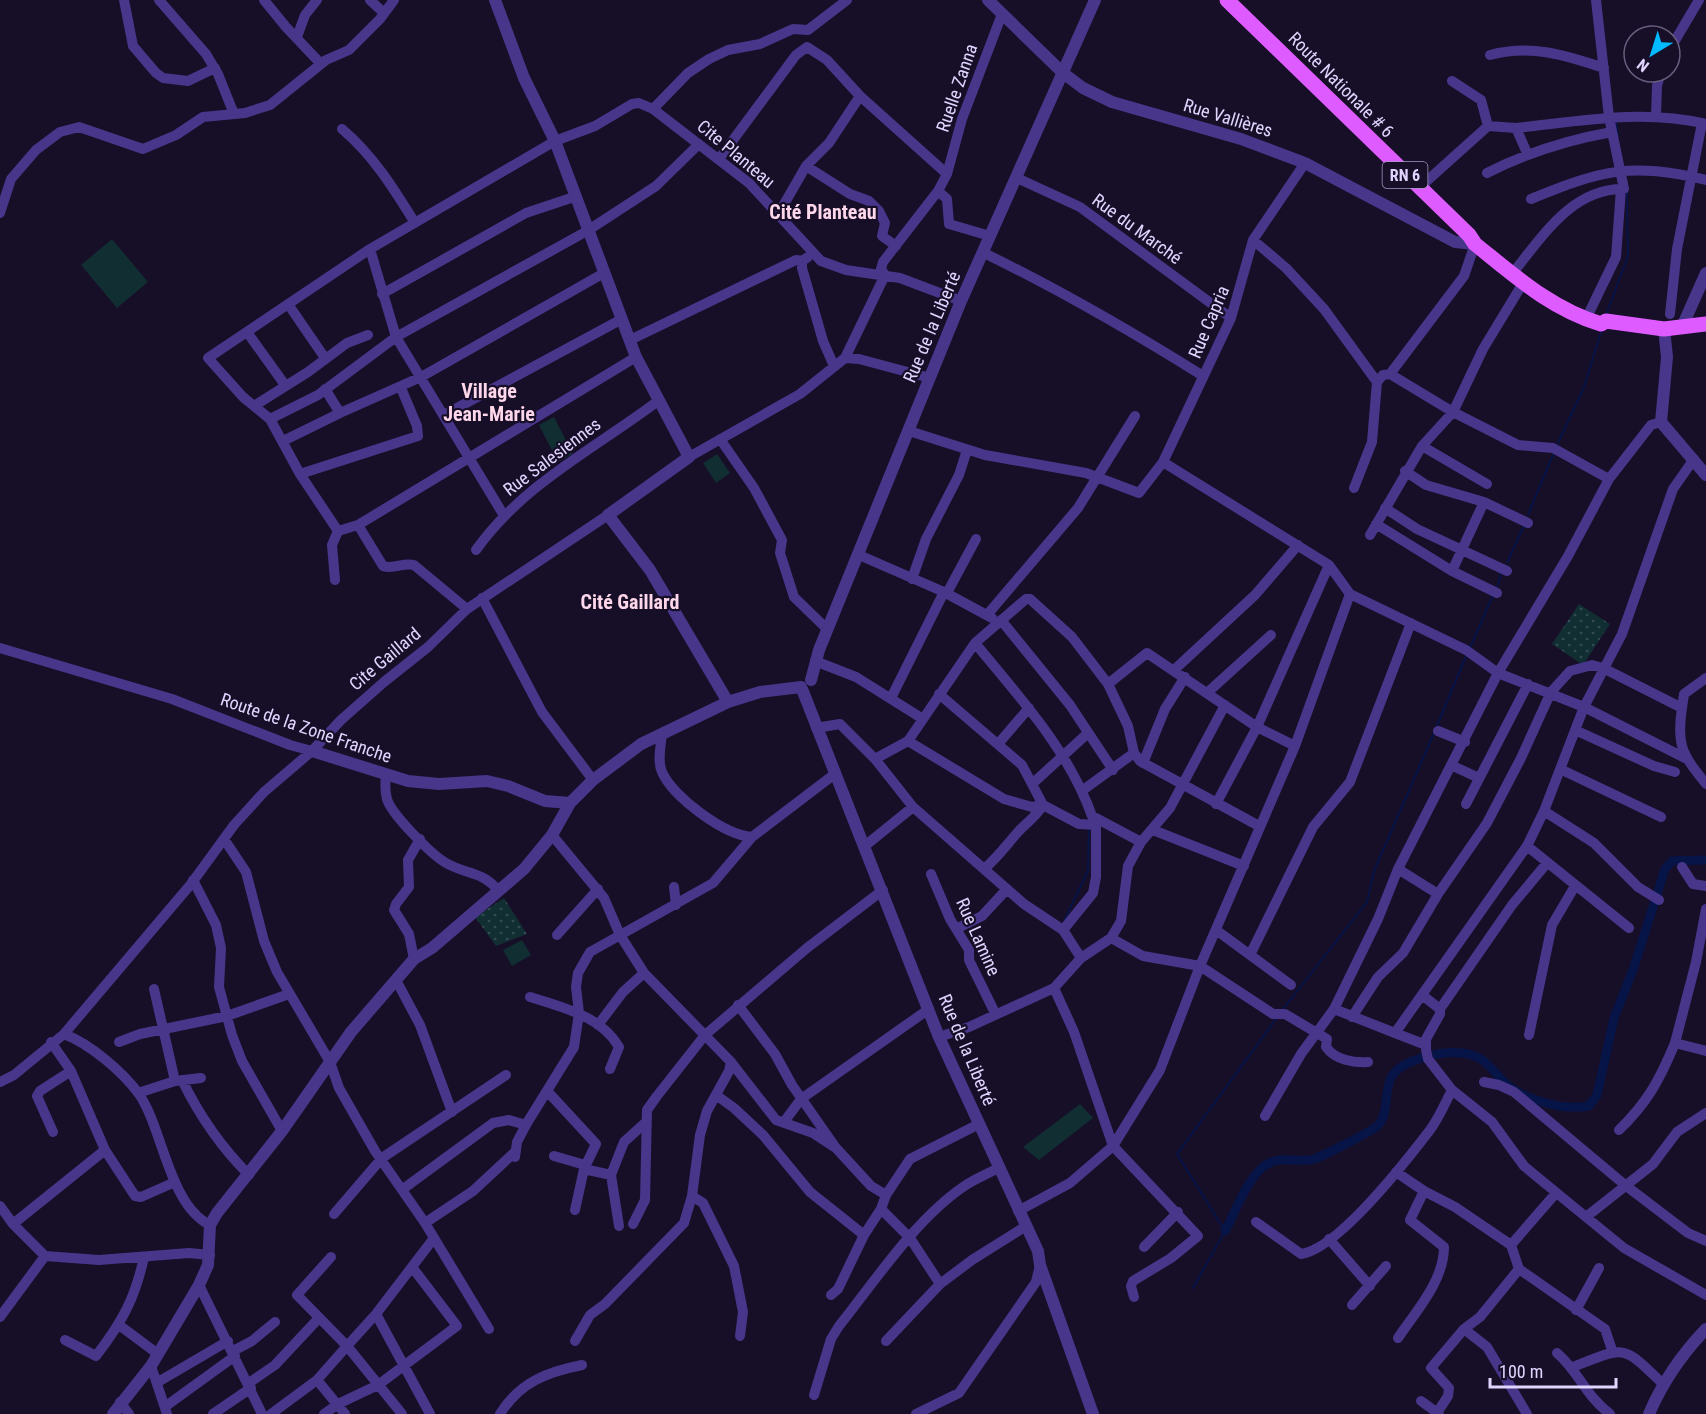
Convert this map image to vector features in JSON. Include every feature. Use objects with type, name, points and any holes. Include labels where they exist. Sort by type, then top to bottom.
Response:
[{"type":"main road","name":"Route Nationale # 6","points":[[1227,0],[1469,235],[1475,244],[1517,279],[1564,310],[1598,321],[1664,329],[1706,324]]},
{"type":"street","points":[[159,0],[189,32],[215,68],[234,114]]},
{"type":"street","points":[[264,0],[321,64]]},
{"type":"street","points":[[297,37],[305,15],[317,0]]},
{"type":"street","points":[[370,0],[384,13]]},
{"type":"street","points":[[0,213],[11,179],[36,150],[60,132],[79,127],[143,149],[176,135],[203,117],[234,114],[270,105],[321,64],[349,50],[394,0]]},
{"type":"street","points":[[495,0],[524,78],[555,141],[574,197],[636,357],[689,457],[746,427],[800,394],[845,358],[885,275]]},
{"type":"street","points":[[338,531],[300,474],[270,419],[254,406],[208,358],[370,249],[555,141],[595,126],[632,104],[639,103],[653,109],[682,79],[709,59],[728,50],[760,44],[793,29],[808,30],[847,0]]},
{"type":"street","name":"Rue Vallières","points":[[988,0],[1063,73],[1083,88],[1112,102],[1241,139],[1305,163],[1455,242],[1475,244]]},
{"type":"street","name":"Rue de la Liberté","points":[[1093,1414],[1040,1265],[1038,1251],[939,1037],[866,845],[816,728],[805,682],[859,555],[961,301],[1095,0]]},
{"type":"street","points":[[1596,0],[1604,68],[1613,116],[1612,132],[1623,169],[1624,189],[1622,189],[1616,257],[1598,321]]},
{"type":"street","points":[[1682,29],[1699,0]]},
{"type":"street","points":[[126,1],[136,52],[156,74],[163,78],[188,81],[215,68]]},
{"type":"street","name":"Ruelle Zanna","points":[[885,275],[881,269],[883,262],[938,191],[947,174],[962,119],[1002,14]]},
{"type":"street","points":[[719,159],[796,55],[807,47],[810,48],[808,30]]},
{"type":"street","name":"Ruelle Zanna","points":[[810,48],[827,60],[860,96],[947,174]]},
{"type":"street","points":[[1490,55],[1523,49],[1560,53],[1604,68]]},
{"type":"street","points":[[1452,81],[1481,100],[1488,126]]},
{"type":"street","points":[[1656,116],[1660,84]]},
{"type":"street","points":[[779,213],[806,166],[829,143],[860,96]]},
{"type":"street","name":"Cite Planteau","points":[[653,109],[719,159],[779,213],[813,254],[832,267],[885,275],[961,301]]},
{"type":"street","points":[[1419,188],[1488,126],[1516,128],[1613,116],[1656,116],[1704,123],[1677,249],[1670,314]]},
{"type":"street","points":[[1516,128],[1527,153]]},
{"type":"street","points":[[342,129],[354,139],[391,183],[415,223]]},
{"type":"street","points":[[1487,173],[1527,153],[1612,132]]},
{"type":"street","points":[[270,419],[325,388],[396,337],[587,231],[656,186],[699,144]]},
{"type":"street","name":"Rue Capria","points":[[1096,477],[1139,494],[1163,462],[1231,318],[1253,240],[1305,163]]},
{"type":"street","points":[[806,166],[850,194],[869,201],[879,211],[885,223],[882,236],[896,246]]},
{"type":"street","points":[[1531,199],[1577,180],[1623,169],[1691,176],[1706,180]]},
{"type":"street","name":"Rue du Marché","points":[[1017,178],[1080,207],[1231,318]]},
{"type":"street","points":[[1370,535],[1405,471],[1422,446],[1453,412],[1517,279],[1574,203],[1599,191],[1622,189]]},
{"type":"street","points":[[938,191],[947,199],[949,224],[990,236]]},
{"type":"street","points":[[382,294],[526,213],[574,197]]},
{"type":"street","points":[[1253,240],[1286,268],[1324,309],[1377,382]]},
{"type":"street","points":[[1390,374],[1464,276],[1475,244]]},
{"type":"street","points":[[370,249],[396,337],[471,457],[503,514]]},
{"type":"street","points":[[984,253],[1054,287],[1203,376]]},
{"type":"street","points":[[630,340],[795,260],[802,261],[813,254]]},
{"type":"street","points":[[802,261],[823,342],[834,366]]},
{"type":"street","points":[[283,441],[421,377],[604,273]]},
{"type":"street","points":[[1682,327],[1706,273]]},
{"type":"street","points":[[288,304],[325,358]]},
{"type":"street","points":[[444,415],[622,319]]},
{"type":"street","points":[[1664,329],[1667,357],[1661,422],[1705,472]]},
{"type":"street","points":[[247,332],[285,385]]},
{"type":"street","points":[[254,406],[308,372],[347,343],[368,334]]},
{"type":"street","points":[[338,531],[358,525],[636,357]]},
{"type":"street","points":[[845,358],[859,359],[930,378]]},
{"type":"street","points":[[1354,488],[1372,442],[1377,382],[1383,375],[1390,374],[1453,412],[1518,445],[1556,449],[1609,479]]},
{"type":"street","points":[[300,474],[418,436],[417,426],[401,387]]},
{"type":"street","points":[[325,388],[340,413]]},
{"type":"street","name":"Rue Salesiennes","points":[[476,550],[503,514],[566,463],[658,401]]},
{"type":"street","points":[[987,615],[1078,508],[1135,416]]},
{"type":"street","points":[[1265,1116],[1301,1054],[1334,1009],[1378,919],[1398,869],[1453,766],[1498,673],[1568,556],[1609,479],[1651,425],[1661,422]]},
{"type":"street","points":[[909,431],[967,450],[1096,477]]},
{"type":"street","points":[[720,439],[754,488],[782,540],[780,553],[794,597],[827,629]]},
{"type":"street","points":[[1422,446],[1487,484]]},
{"type":"street","points":[[912,579],[926,539],[959,475],[967,450]]},
{"type":"street","name":"Cite Gaillard","points":[[0,1082],[14,1075],[51,1042],[64,1034],[193,880],[252,803],[312,751],[341,720],[428,647],[467,609],[608,515],[689,457]]},
{"type":"street","points":[[1395,1033],[1527,846],[1544,811],[1584,706],[1622,634],[1673,489],[1694,459]]},
{"type":"street","points":[[1163,462],[1329,565],[1350,594],[1468,652],[1498,673],[1584,706],[1685,758],[1706,784]]},
{"type":"street","points":[[1405,471],[1426,485],[1484,502],[1528,523]]},
{"type":"street","points":[[1452,571],[1484,502]]},
{"type":"street","points":[[1385,508],[1417,529],[1507,571]]},
{"type":"street","points":[[608,515],[650,570],[728,702]]},
{"type":"street","points":[[1376,524],[1452,571],[1497,593]]},
{"type":"street","points":[[358,525],[383,566],[388,568],[414,565],[467,609]]},
{"type":"street","points":[[335,580],[332,545],[338,531]]},
{"type":"street","points":[[891,698],[945,592],[976,539]]},
{"type":"street","points":[[1174,670],[1255,595],[1298,545]]},
{"type":"street","points":[[859,555],[945,592],[1000,621],[1058,689],[1113,770]]},
{"type":"street","points":[[1216,804],[1257,727],[1329,565]]},
{"type":"street","points":[[1018,1211],[1070,1184],[1113,1146],[1160,1070],[1200,966],[1295,746],[1350,594]]},
{"type":"street","points":[[483,598],[542,712],[594,780]]},
{"type":"street","points":[[875,759],[908,741],[975,644],[1026,599],[1030,599],[1072,637],[1108,684],[1128,726],[1134,753],[1143,763],[1259,826]]},
{"type":"street","points":[[1251,953],[1312,827],[1350,782],[1411,623]]},
{"type":"street","points":[[1207,693],[1271,635]]},
{"type":"street","points":[[975,644],[1050,734],[1083,790],[1094,820],[1096,877],[1093,893],[1055,925]]},
{"type":"street","name":"Route de la Zone Franche","points":[[0,648],[172,699],[290,746],[386,776],[439,784],[487,781],[508,786],[545,801],[570,803]]},
{"type":"street","points":[[1108,684],[1147,653],[1257,727],[1295,746]]},
{"type":"street","points":[[1352,1017],[1378,977],[1403,953],[1438,894],[1486,823],[1526,750],[1551,692],[1570,672],[1592,665],[1603,668],[1682,708]]},
{"type":"street","points":[[113,1414],[120,1402],[151,1366],[199,1285],[210,1256],[210,1225],[282,1131],[351,1032],[414,959],[438,943],[524,869],[552,835],[570,803],[594,780],[628,752],[728,702],[805,682],[856,677],[923,719]]},
{"type":"street","points":[[1143,763],[1165,709],[1185,677]]},
{"type":"street","points":[[1685,758],[1679,724],[1684,694],[1706,678]]},
{"type":"street","points":[[1466,804],[1528,684]]},
{"type":"street","points":[[939,694],[1022,765],[1043,805]]},
{"type":"street","points":[[939,1037],[969,1027],[995,1013],[1054,988],[1081,958],[1111,938],[1121,921],[1128,866],[1141,842],[1170,808],[1225,705]]},
{"type":"street","points":[[998,744],[1029,708]]},
{"type":"street","points":[[816,728],[840,724],[875,759],[913,807],[1007,889],[1055,925],[1081,958]]},
{"type":"street","points":[[1575,730],[1654,766],[1675,772]]},
{"type":"street","points":[[1438,731],[1465,742]]},
{"type":"street","points":[[1032,784],[1088,733]]},
{"type":"street","points":[[662,734],[660,770],[673,788],[699,812],[723,827],[752,837]]},
{"type":"street","points":[[908,741],[1004,799],[1032,807],[1043,805],[1060,811],[1079,824],[1094,820],[1141,842]]},
{"type":"street","points":[[1083,790],[1134,753]]},
{"type":"street","points":[[1453,766],[1479,778]]},
{"type":"street","points":[[1560,769],[1661,817]]},
{"type":"street","points":[[514,1163],[526,1125],[574,1047],[579,1013],[576,987],[583,961],[590,952],[713,883],[752,837],[836,773]]},
{"type":"street","points":[[386,776],[387,800],[420,839],[444,862],[458,869],[484,876],[498,890]]},
{"type":"street","points":[[984,869],[1004,852],[1017,833],[1036,816],[1043,805]]},
{"type":"street","points":[[866,845],[913,807]]},
{"type":"street","points":[[1544,811],[1594,843],[1638,887],[1657,899]]},
{"type":"street","points":[[1153,830],[1244,866]]},
{"type":"street","points":[[552,835],[598,889],[620,935],[644,973],[731,1062],[776,1120],[813,1133],[836,1148]]},
{"type":"street","points":[[224,839],[246,873],[264,941],[289,994],[330,1062],[339,1088],[489,1329]]},
{"type":"street","points":[[414,959],[409,934],[394,910],[409,887],[408,860],[420,839]]},
{"type":"street","points":[[1527,846],[1629,928]]},
{"type":"street","points":[[1547,863],[1512,905],[1440,1009],[1440,1014],[1426,1039],[1427,1051],[1452,1090],[1492,1122],[1524,1166],[1624,1248],[1706,1295]]},
{"type":"street","points":[[1682,867],[1693,884],[1706,886]]},
{"type":"street","points":[[1398,869],[1438,894]]},
{"type":"street","name":"Rue Lamine","points":[[931,874],[956,929],[969,950],[969,960],[995,1013]]},
{"type":"street","points":[[193,880],[219,936],[221,948],[219,987],[242,1061],[282,1131]]},
{"type":"street","points":[[1529,1035],[1552,925],[1575,886]]},
{"type":"street","points":[[674,887],[676,905]]},
{"type":"street","points":[[557,935],[598,889]]},
{"type":"street","points":[[956,929],[982,916],[1007,889]]},
{"type":"street","points":[[633,1224],[645,1200],[647,1110],[705,1035],[807,948],[883,890]]},
{"type":"street","points":[[1619,1130],[1642,1108],[1653,1092],[1675,1042],[1696,962],[1706,909]]},
{"type":"street","points":[[1216,930],[1291,984]]},
{"type":"street","points":[[1111,938],[1143,956],[1200,966],[1327,1039],[1326,1047],[1330,1053],[1357,1062],[1368,1062]]},
{"type":"street","points":[[598,1025],[623,992],[644,973]]},
{"type":"street","points":[[396,980],[420,1025],[452,1112]]},
{"type":"street","points":[[1054,988],[1074,1032],[1113,1146],[1198,1234],[1198,1238],[1133,1281],[1131,1286],[1134,1297]]},
{"type":"street","points":[[154,989],[179,1080],[201,1119],[225,1151],[249,1175]]},
{"type":"street","points":[[119,1042],[227,1016],[289,994]]},
{"type":"street","points":[[1422,995],[1440,1009]]},
{"type":"street","points":[[530,997],[579,1013],[598,1025],[619,1047],[610,1069]]},
{"type":"street","points":[[738,1005],[775,1054],[801,1099],[836,1148],[870,1186],[885,1195]]},
{"type":"street","points":[[784,1122],[801,1099],[929,1009]]},
{"type":"street","points":[[1334,1009],[1395,1033],[1427,1051]]},
{"type":"street","points":[[64,1034],[75,1038],[114,1067],[138,1093],[151,1116],[175,1182],[200,1220],[210,1225]]},
{"type":"street","points":[[51,1042],[71,1071],[105,1150],[135,1196],[141,1197],[175,1182]]},
{"type":"street","points":[[1675,1042],[1706,1051]]},
{"type":"street","points":[[575,1341],[594,1311],[605,1304],[684,1223],[693,1196],[700,1135],[707,1111],[729,1071],[731,1062]]},
{"type":"street","points":[[53,1132],[37,1096],[40,1091],[71,1071]]},
{"type":"street","points":[[334,1214],[382,1158],[506,1075]]},
{"type":"street","points":[[138,1093],[179,1080],[201,1078]]},
{"type":"street","points":[[1484,1082],[1499,1085],[1514,1092],[1625,1185],[1688,1233],[1706,1241]]},
{"type":"street","points":[[1256,1222],[1301,1254],[1329,1239],[1364,1210],[1396,1172],[1431,1128],[1452,1090]]},
{"type":"street","points":[[548,1092],[596,1144],[584,1167],[575,1210]]},
{"type":"street","points":[[716,1095],[763,1135],[810,1191],[864,1235]]},
{"type":"street","points":[[1586,1217],[1653,1164],[1677,1132],[1706,1113]]},
{"type":"street","points":[[403,1189],[493,1123],[508,1120],[526,1125]]},
{"type":"street","points":[[619,1226],[611,1175],[624,1142],[645,1123]]},
{"type":"street","points":[[831,1295],[838,1289],[864,1235],[881,1209],[885,1195],[910,1159],[979,1124]]},
{"type":"street","points":[[13,1224],[105,1150]]},
{"type":"street","points":[[425,1223],[473,1191],[516,1151]]},
{"type":"street","points":[[554,1156],[611,1175]]},
{"type":"street","points":[[814,1395],[831,1339],[910,1238],[963,1186],[1000,1167]]},
{"type":"street","points":[[1396,1172],[1424,1191],[1455,1207],[1511,1245],[1519,1269],[1605,1329],[1613,1353]]},
{"type":"street","points":[[1398,1338],[1424,1303],[1444,1259],[1444,1247],[1410,1220],[1424,1191]]},
{"type":"street","points":[[1511,1245],[1556,1193]]},
{"type":"street","points":[[693,1196],[704,1203],[734,1266],[743,1312],[740,1335]]},
{"type":"street","points":[[0,1206],[13,1224],[45,1256],[99,1260],[189,1253],[210,1256]]},
{"type":"street","points":[[881,1209],[910,1238],[940,1284]]},
{"type":"street","points":[[1144,1247],[1178,1212]]},
{"type":"street","points":[[886,1341],[940,1284],[972,1260],[1026,1226]]},
{"type":"street","points":[[271,1414],[317,1380],[376,1314],[434,1238]]},
{"type":"street","points":[[1329,1239],[1370,1286]]},
{"type":"street","points":[[0,1317],[45,1256]]},
{"type":"street","points":[[65,1340],[94,1357],[119,1325],[137,1290],[144,1257]]},
{"type":"street","points":[[331,1257],[297,1295],[318,1319],[347,1346],[402,1414]]},
{"type":"street","points":[[916,1414],[959,1393],[1036,1282],[1040,1265]]},
{"type":"street","points":[[1352,1305],[1386,1266]]},
{"type":"street","points":[[324,1414],[338,1404],[378,1385],[457,1326],[412,1267]]},
{"type":"street","points":[[1576,1310],[1599,1268]]},
{"type":"street","points":[[1421,1401],[1438,1413],[1448,1396],[1449,1388],[1431,1368],[1464,1329],[1480,1317],[1519,1269]]},
{"type":"street","points":[[199,1285],[262,1414]]},
{"type":"street","points":[[376,1314],[430,1414]]},
{"type":"street","points":[[213,1414],[275,1365],[318,1319]]},
{"type":"street","points":[[151,1366],[167,1410],[275,1322]]},
{"type":"street","points":[[119,1325],[158,1354]]},
{"type":"street","points":[[1464,1329],[1487,1347],[1525,1413]]},
{"type":"street","points":[[1649,1414],[1663,1383],[1680,1357],[1706,1329]]},
{"type":"street","points":[[158,1382],[228,1341]]},
{"type":"street","points":[[1573,1367],[1625,1351],[1633,1354],[1663,1383]]},
{"type":"street","points":[[1557,1353],[1573,1367],[1583,1389],[1610,1414]]},
{"type":"street","points":[[500,1414],[519,1390],[530,1381],[551,1371],[582,1365]]},
{"type":"street","points":[[317,1380],[345,1414]]},
{"type":"street","points":[[120,1402],[129,1414]]},
{"type":"green space","points":[[112,239],[148,282],[117,308],[81,265]]},
{"type":"green space","points":[[554,417],[573,454],[558,462],[539,425]]},
{"type":"green space","points":[[717,454],[730,473],[716,483],[703,463]]},
{"type":"green space","points":[[1579,604],[1610,624],[1583,665],[1552,644]]},
{"type":"green space","points":[[504,898],[527,934],[496,946],[475,917]]},
{"type":"green space","points":[[522,940],[531,955],[512,966],[503,950]]},
{"type":"green space","points":[[1080,1104],[1093,1118],[1039,1160],[1023,1147]]},
{"type":"waterway","points":[[1616,122],[1618,137]]},
{"type":"waterway","points":[[1606,315],[1628,256],[1627,193]]},
{"type":"waterway","points":[[1556,447],[1584,387],[1602,329]]},
{"type":"waterway","points":[[1528,515],[1554,452]]},
{"type":"waterway","points":[[1507,563],[1524,525]]},
{"type":"waterway","points":[[1497,587],[1502,572]]},
{"type":"waterway","points":[[1470,648],[1493,595]]},
{"type":"waterway","points":[[1436,728],[1466,656]]},
{"type":"waterway","points":[[1283,1009],[1367,902],[1374,871],[1434,733]]},
{"type":"waterway","points":[[1064,921],[1088,871],[1089,827]]},
{"type":"waterway","points":[[1225,1231],[1246,1189],[1262,1168],[1274,1161],[1314,1159],[1376,1127],[1385,1112],[1390,1080],[1402,1067],[1422,1058],[1444,1053],[1471,1055],[1486,1063],[1512,1088],[1532,1099],[1567,1107],[1589,1106],[1597,1095],[1614,1018],[1633,970],[1665,869],[1672,861],[1706,860]]},
{"type":"waterway","points":[[1193,1288],[1225,1231],[1177,1154],[1276,1019]]},
{"type":"district","name":"Cité Planteau","points":[[823,212]]},
{"type":"district","name":"Village Jean-Marie","points":[[489,402]]},
{"type":"district","name":"Cité Gaillard","points":[[630,602]]}]
